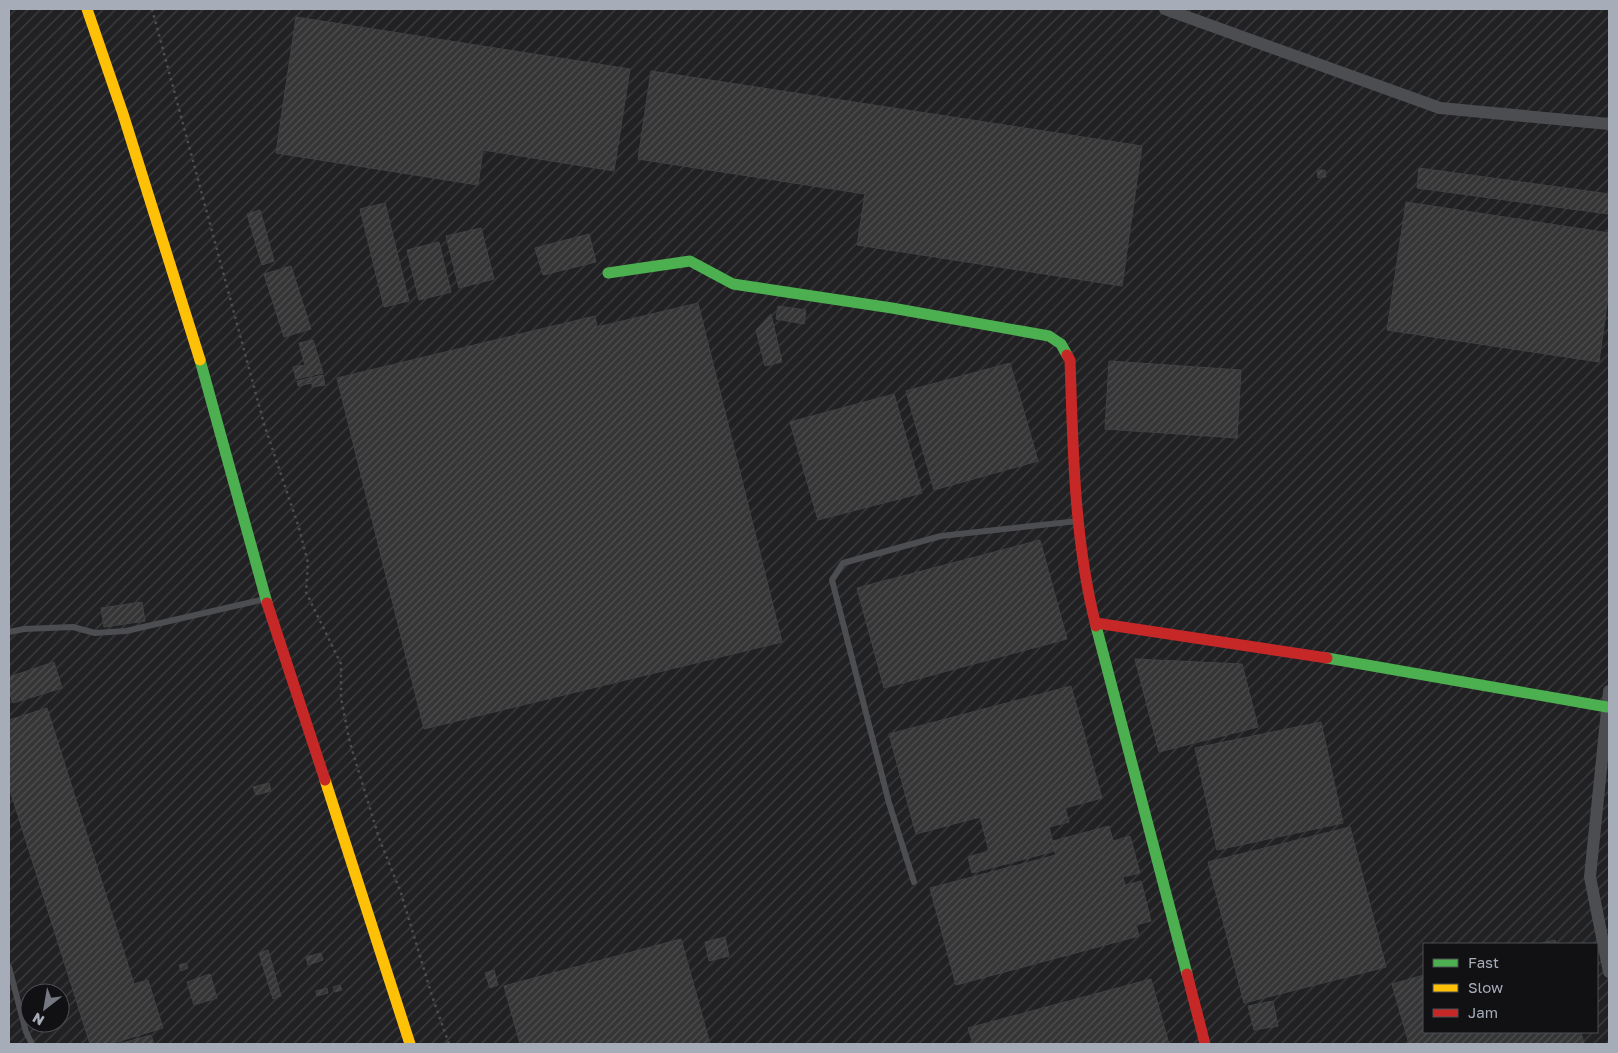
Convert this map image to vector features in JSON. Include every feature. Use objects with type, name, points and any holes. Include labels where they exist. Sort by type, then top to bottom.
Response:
[{"type":"street","points":[[87,9],[123,114],[197,352],[266,599],[410,1044]]},
{"type":"street","points":[[1164,9],[1440,108],[1609,124]]},
{"type":"street","points":[[608,273],[690,260],[733,284],[892,308],[1050,336],[1061,344],[1070,360],[1074,472],[1086,586],[1205,1044]]},
{"type":"street","points":[[1096,623],[1375,665],[1607,707]]},
{"type":"street","points":[[1609,690],[1604,801],[1590,878],[1609,972]]},
{"type":"lane","points":[[914,882],[889,803],[832,580],[843,563],[941,536],[1079,521]]},
{"type":"lane","points":[[9,632],[24,629],[72,627],[95,633],[126,631],[266,599]]},
{"type":"lane","points":[[9,967],[26,1032],[32,1044]]},
{"type":"path","points":[[152,9],[264,424],[299,528],[308,563],[306,592],[341,664],[341,698],[350,743],[379,838],[401,893],[432,996],[449,1044]]},
{"type":"shaded area","points":[[9,9],[1609,9],[1609,1044],[9,1044]]},
{"type":"building","points":[[296,17],[630,69],[614,171],[483,150],[478,185],[276,153]]},
{"type":"building","points":[[651,71],[1142,146],[1122,286],[857,245],[865,194],[638,159]]},
{"type":"building","points":[[1419,168],[1609,194],[1608,214],[1417,188]]},
{"type":"building","points":[[1317,170],[1325,170],[1326,177],[1318,178]]},
{"type":"building","points":[[1406,202],[1609,233],[1609,290],[1599,362],[1387,330]]},
{"type":"building","points":[[385,203],[409,301],[384,307],[360,209]]},
{"type":"building","points":[[260,210],[274,261],[262,265],[247,214]]},
{"type":"building","points":[[481,228],[494,279],[459,288],[446,236]]},
{"type":"building","points":[[589,234],[596,262],[543,275],[535,248]]},
{"type":"building","points":[[439,242],[451,292],[419,300],[407,250]]},
{"type":"building","points":[[291,266],[311,329],[284,337],[264,274]]},
{"type":"building","points":[[698,303],[782,642],[424,729],[337,378],[595,316],[597,327]]},
{"type":"building","points":[[778,306],[806,310],[804,324],[776,319]]},
{"type":"building","points":[[771,314],[782,362],[765,366],[756,330]]},
{"type":"building","points":[[313,340],[323,373],[296,379],[293,367],[305,365],[299,343]]},
{"type":"building","points":[[1109,361],[1241,370],[1237,438],[1105,429]]},
{"type":"building","points":[[1010,363],[1038,461],[934,490],[906,391]]},
{"type":"building","points":[[323,375],[325,385],[312,387],[312,383],[298,386],[297,381]]},
{"type":"building","points":[[894,394],[922,493],[818,520],[790,422]]},
{"type":"building","points":[[1040,540],[1067,639],[884,688],[857,588]]},
{"type":"building","points":[[142,602],[145,621],[104,627],[101,608]]},
{"type":"building","points":[[1135,659],[1242,664],[1258,727],[1159,752]]},
{"type":"building","points":[[54,662],[62,688],[13,703],[9,691],[9,677]]},
{"type":"building","points":[[1071,686],[1102,798],[1065,808],[1069,822],[1049,827],[1055,851],[972,873],[968,857],[989,851],[980,817],[916,834],[889,734]]},
{"type":"building","points":[[47,708],[134,984],[148,980],[163,1028],[110,1044],[90,1044],[9,787],[9,720]]},
{"type":"building","points":[[1321,722],[1343,823],[1217,850],[1195,748]]},
{"type":"building","points":[[269,783],[271,791],[256,795],[253,787]]},
{"type":"building","points":[[1109,826],[1113,841],[1130,836],[1140,873],[1123,877],[1125,885],[1141,881],[1151,921],[1136,925],[1139,936],[956,985],[930,888],[1056,855],[1053,841]]},
{"type":"building","points":[[1350,827],[1386,967],[1244,1003],[1208,862]]},
{"type":"building","points":[[725,937],[729,956],[709,961],[705,942]]},
{"type":"building","points":[[681,939],[710,1044],[520,1044],[504,986]]},
{"type":"building","points":[[1555,940],[1556,943],[1542,943]]},
{"type":"building","points":[[268,950],[281,996],[273,999],[259,953]]},
{"type":"building","points":[[321,953],[323,960],[308,965],[306,957]]},
{"type":"building","points":[[186,963],[188,968],[181,971],[179,965]]},
{"type":"building","points":[[494,970],[498,985],[490,988],[485,973]]},
{"type":"building","points":[[210,974],[217,998],[194,1005],[187,982]]},
{"type":"building","points":[[1423,975],[1423,1033],[1581,1033],[1584,1044],[1409,1044],[1392,984]]},
{"type":"building","points":[[1151,979],[1169,1044],[973,1044],[968,1028]]},
{"type":"building","points":[[340,985],[342,990],[335,992],[333,987]]},
{"type":"building","points":[[327,988],[328,993],[317,996],[316,991]]},
{"type":"building","points":[[1273,1001],[1278,1026],[1254,1030],[1248,1006]]},
{"type":"building","points":[[151,1035],[154,1044],[119,1044]]},
{"type":"traffic: fast","points":[[608,273],[690,261],[733,284],[892,308],[1049,336],[1061,344],[1067,355]]},
{"type":"traffic: fast","points":[[200,360],[267,603]]},
{"type":"traffic: fast","points":[[1096,626],[1187,974]]},
{"type":"traffic: fast","points":[[1327,658],[1607,707]]},
{"type":"traffic: slow","points":[[87,9],[123,114],[200,360]]},
{"type":"traffic: slow","points":[[325,780],[410,1044]]},
{"type":"traffic: jam","points":[[1067,355],[1070,360],[1079,528],[1083,561],[1096,626]]},
{"type":"traffic: jam","points":[[267,603],[325,780]]},
{"type":"traffic: jam","points":[[1096,623],[1327,658]]},
{"type":"traffic: jam","points":[[1187,974],[1205,1044]]}]
